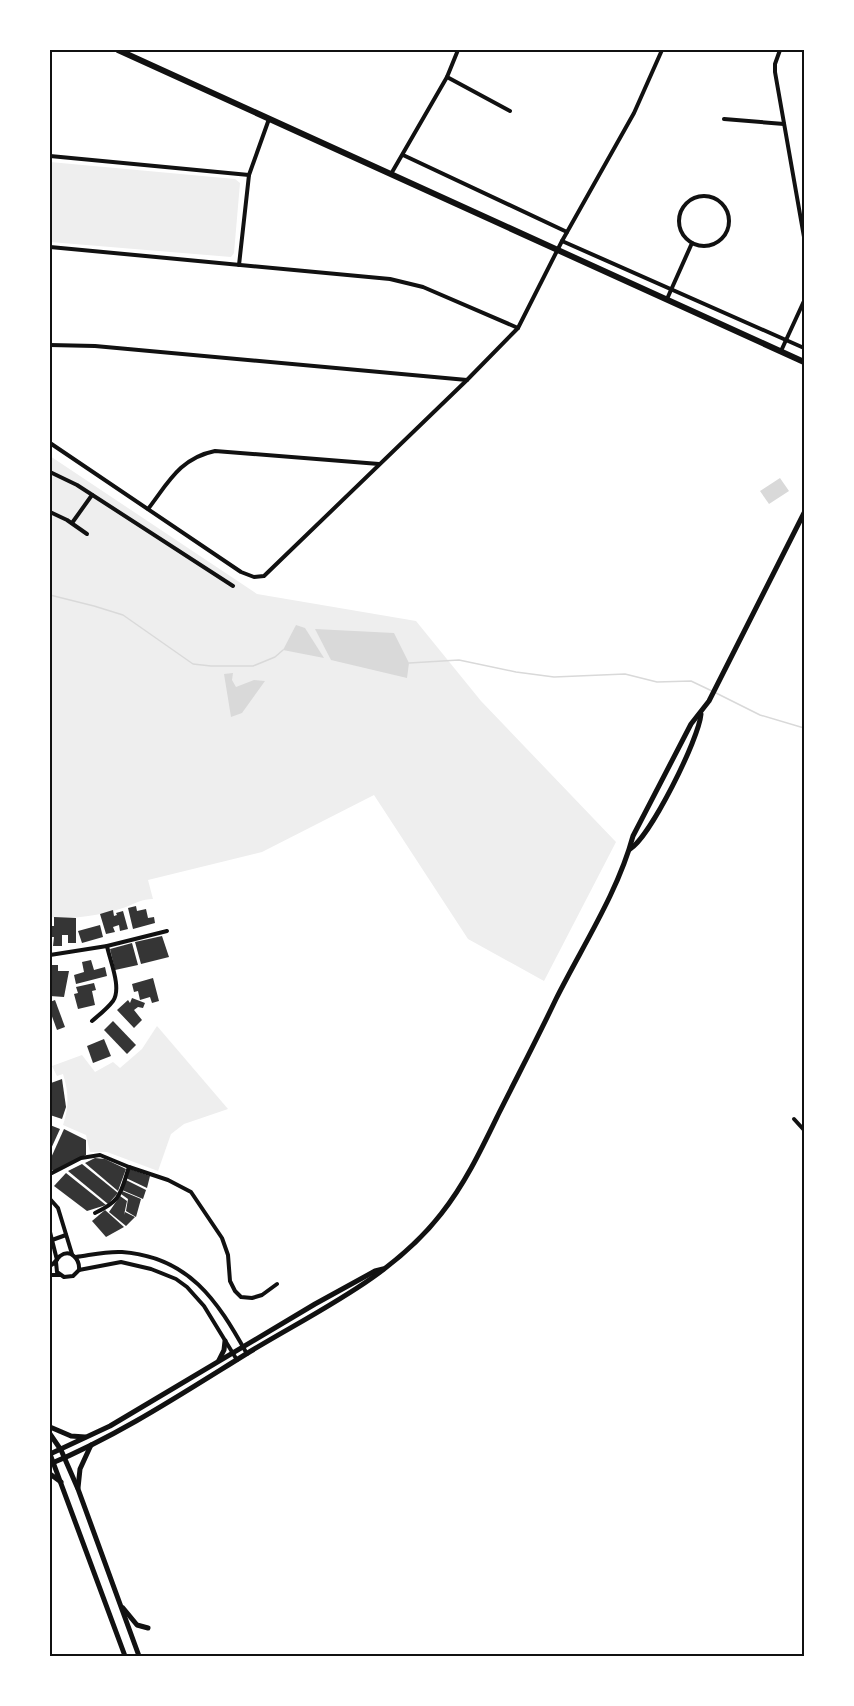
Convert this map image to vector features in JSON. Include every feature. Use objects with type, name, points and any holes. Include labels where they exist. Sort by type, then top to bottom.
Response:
[{"type":"main road","points":[[118,50],[804,362]]},
{"type":"main road","points":[[52,1463],[91,1445],[237,1361],[378,1275],[421,1236],[456,1194],[486,1140],[608,898],[630,849],[633,836],[695,719],[709,701],[804,513]]},
{"type":"main road","points":[[630,849],[641,840],[665,799],[693,741],[701,713]]},
{"type":"main road","points":[[125,1656],[50,1454],[87,1437],[360,1279],[384,1268]]},
{"type":"main road","points":[[216,1364],[224,1350],[225,1341]]},
{"type":"main road","points":[[50,1427],[71,1436],[87,1437]]},
{"type":"main road","points":[[50,1434],[61,1450],[78,1489],[139,1656]]},
{"type":"main road","points":[[78,1489],[80,1469],[91,1445]]},
{"type":"main road","points":[[50,1474],[62,1483]]},
{"type":"main road","points":[[121,1604],[137,1625],[148,1628]]},
{"type":"street","points":[[392,174],[447,77],[458,50]]},
{"type":"street","points":[[50,443],[241,572],[254,577],[264,576],[518,328],[557,250],[634,113],[662,50]]},
{"type":"street","points":[[780,50],[775,72],[804,237]]},
{"type":"street","points":[[447,77],[510,111]]},
{"type":"street","points":[[239,265],[249,175],[269,118]]},
{"type":"street","points":[[724,118],[784,124]]},
{"type":"street","points":[[403,155],[567,232]]},
{"type":"street","points":[[50,156],[249,175]]},
{"type":"street","points":[[702,195],[718,200],[728,213],[729,221],[723,237],[709,246],[692,243],[681,232],[678,224],[682,208],[694,197],[702,195]]},
{"type":"street","points":[[562,241],[804,348]]},
{"type":"street","points":[[667,299],[692,243]]},
{"type":"street","points":[[50,247],[381,278],[412,284],[518,328]]},
{"type":"street","points":[[781,351],[804,301]]},
{"type":"street","points":[[50,345],[95,346],[467,380]]},
{"type":"street","points":[[148,509],[180,466],[192,458],[215,451],[380,465]]},
{"type":"street","points":[[50,472],[77,485],[233,586]]},
{"type":"street","points":[[72,524],[92,495]]},
{"type":"street","points":[[50,512],[87,534]]},
{"type":"street","points":[[50,955],[107,946],[167,931]]},
{"type":"street","points":[[92,1021],[113,1001],[116,995],[107,946]]},
{"type":"street","points":[[794,1119],[804,1130]]},
{"type":"street","points":[[50,1174],[81,1158],[92,1155],[110,1158],[168,1180],[191,1192],[222,1238],[228,1255],[230,1281],[241,1297],[252,1298],[262,1295],[277,1284]]},
{"type":"street","points":[[95,1213],[114,1203],[120,1194],[129,1167]]},
{"type":"street","points":[[50,1199],[58,1208],[74,1256],[80,1265],[79,1270]]},
{"type":"street","points":[[50,1232],[57,1261],[56,1267],[60,1275]]},
{"type":"street","points":[[52,1240],[66,1235]]},
{"type":"street","points":[[50,1266],[66,1254],[74,1256],[122,1252],[177,1268],[203,1287],[248,1353]]},
{"type":"street","points":[[50,1275],[73,1276],[79,1270],[121,1262],[144,1267],[176,1279],[187,1287],[204,1306],[237,1361]]},
{"type":"shaded area","points":[[50,162],[235,179],[240,183],[234,253],[231,257],[50,242]]},
{"type":"shaded area","points":[[50,456],[257,594],[416,621],[481,701],[616,842],[544,981],[468,939],[374,795],[262,852],[148,880],[153,899],[142,900],[117,910],[98,914],[69,918],[50,917]]},
{"type":"shaded area","points":[[780,478],[789,491],[769,504],[760,491]]},
{"type":"shaded area","points":[[296,625],[305,628],[324,658],[283,650]]},
{"type":"shaded area","points":[[315,629],[394,633],[409,663],[407,678],[331,660]]},
{"type":"shaded area","points":[[233,673],[232,680],[236,687],[254,680],[265,681],[242,713],[231,717],[224,674]]},
{"type":"shaded area","points":[[157,1026],[228,1109],[184,1124],[171,1134],[158,1171],[107,1152],[90,1152],[86,1135],[63,1125],[68,1100],[66,1087],[63,1074],[57,1076],[52,1066],[82,1055],[95,1072],[113,1062],[120,1068],[142,1049]]},
{"type":"building","points":[[136,906],[137,911],[146,909],[148,918],[154,917],[155,923],[133,929],[128,908]]},
{"type":"building","points":[[113,910],[114,916],[123,911],[128,929],[120,931],[119,925],[113,927],[115,932],[106,934],[100,914]]},
{"type":"building","points":[[54,917],[76,918],[76,943],[68,943],[68,935],[62,935],[62,946],[53,946],[54,937],[50,937],[50,926],[54,926]]},
{"type":"building","points":[[100,925],[103,937],[82,943],[78,931]]},
{"type":"building","points":[[162,936],[169,957],[141,964],[135,942]]},
{"type":"building","points":[[132,943],[138,965],[115,970],[110,949]]},
{"type":"building","points":[[91,960],[94,970],[105,967],[107,976],[76,984],[74,975],[84,972],[82,962]]},
{"type":"building","points":[[51,965],[58,965],[58,971],[69,971],[64,997],[50,996]]},
{"type":"building","points":[[153,978],[159,1001],[152,1003],[150,997],[140,1000],[138,991],[134,992],[132,984]]},
{"type":"building","points":[[94,983],[96,990],[92,991],[95,1005],[78,1009],[74,994],[78,993],[76,987]]},
{"type":"building","points":[[132,998],[145,1003],[143,1008],[138,1007],[134,1010],[142,1020],[134,1028],[117,1010],[128,1000],[130,1003]]},
{"type":"building","points":[[55,1000],[65,1027],[57,1030],[50,1011],[50,1002]]},
{"type":"building","points":[[113,1021],[136,1045],[127,1054],[104,1030]]},
{"type":"building","points":[[104,1039],[111,1056],[93,1063],[87,1046]]},
{"type":"building","points":[[62,1079],[66,1107],[62,1119],[50,1115],[50,1086],[51,1083]]},
{"type":"building","points":[[50,1125],[60,1129],[50,1151]]},
{"type":"building","points":[[64,1129],[86,1140],[86,1155],[55,1171],[50,1169],[50,1160]]},
{"type":"building","points":[[95,1158],[105,1159],[126,1169],[118,1191],[85,1163]]},
{"type":"building","points":[[82,1164],[118,1193],[108,1204],[68,1171]]},
{"type":"building","points":[[130,1169],[150,1176],[147,1188],[126,1178]]},
{"type":"building","points":[[66,1173],[106,1205],[87,1211],[54,1186]]},
{"type":"building","points":[[126,1180],[146,1190],[143,1199],[122,1190]]},
{"type":"building","points":[[122,1191],[141,1199],[136,1217],[126,1211],[128,1199],[121,1194]]},
{"type":"building","points":[[120,1196],[127,1201],[124,1215],[125,1212],[135,1217],[126,1226],[109,1212]]},
{"type":"building","points":[[105,1210],[124,1227],[106,1237],[92,1221]]},
{"type":"waterway","points":[[50,595],[123,615],[193,664],[253,666],[275,657],[283,650]]},
{"type":"waterway","points":[[409,663],[459,660],[554,677],[625,674],[657,682],[691,681],[712,691]]},
{"type":"waterway","points":[[716,693],[760,715],[804,728]]}]
